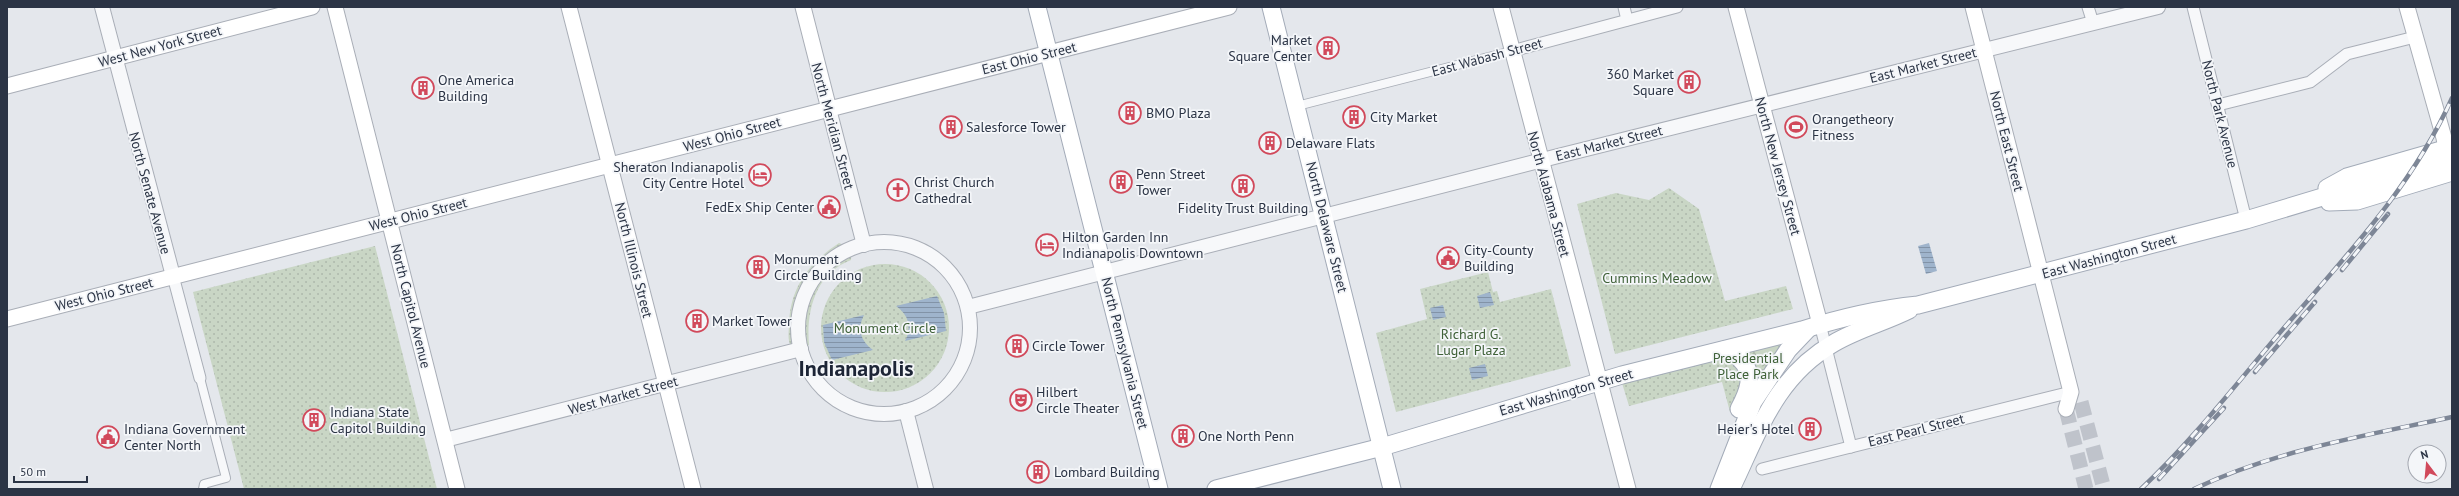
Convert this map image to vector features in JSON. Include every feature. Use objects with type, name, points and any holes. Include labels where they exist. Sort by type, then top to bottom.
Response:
[{"type":"main road","name":"West New York Street","points":[[7,86],[312,7]]},
{"type":"main road","name":"North Capitol Avenue","points":[[335,7],[457,489]]},
{"type":"main road","name":"North Illinois Street","points":[[569,7],[693,489]]},
{"type":"main road","name":"North Meridian Street","points":[[803,7],[829,109]]},
{"type":"main road","name":"North Pennsylvania Street","points":[[1037,7],[1159,489]]},
{"type":"main road","name":"East Ohio Street","points":[[829,109],[1229,7]]},
{"type":"main road","name":"North Delaware Street","points":[[1272,7],[1392,489]]},
{"type":"main road","name":"North Alabama Street","points":[[1501,7],[1598,382],[1628,489]]},
{"type":"main road","name":"North New Jersey Street","points":[[1736,7],[1820,324]]},
{"type":"main road","name":"North East Street","points":[[1973,7],[2042,274],[2076,397]]},
{"type":"main road","points":[[2407,7],[2423,64],[2432,73],[2451,134],[2450,161]]},
{"type":"main road","name":"West Ohio Street","points":[[7,319],[829,109]]},
{"type":"main road","name":"East Washington Street","points":[[2299,204],[2357,201],[2450,161]]},
{"type":"main road","name":"East Washington Street","points":[[1216,489],[1382,447],[1598,382],[1724,350],[1820,324],[1833,319],[1884,309],[1918,305],[2246,220],[2299,204],[2347,177],[2450,161]]},
{"type":"main road","name":"East Washington Street","points":[[1731,489],[1760,424],[1777,396],[1797,371],[1826,348],[1844,338],[1886,322],[1918,305]]},
{"type":"main road","points":[[1719,489],[1753,402],[1795,341],[1806,329],[1820,324]]},
{"type":"main road","points":[[1715,489],[1716,480],[1733,424],[1750,380],[1743,362],[1732,352],[1724,350]]},
{"type":"main road","points":[[2066,409],[2076,397]]},
{"type":"street","name":"North Senate Avenue","points":[[102,7],[200,378]]},
{"type":"street","points":[[1624,7],[1627,20]]},
{"type":"street","name":"East Wabash Street","points":[[1297,106],[1512,52],[1677,7]]},
{"type":"street","points":[[2088,7],[2093,23]]},
{"type":"street","name":"East Market Street","points":[[968,307],[1762,105],[2093,23],[2140,9],[2158,7]]},
{"type":"street","name":"North Park Avenue","points":[[2193,7],[2246,220]]},
{"type":"street","points":[[2218,105],[2310,82],[2347,54],[2415,37]]},
{"type":"street","name":"North Meridian Street","points":[[829,109],[864,245]]},
{"type":"street","points":[[898,243],[915,248],[930,255],[954,277],[968,307],[970,340],[965,358],[958,372],[935,397],[906,411],[872,413],[855,408],[840,401],[816,380],[807,366],[801,349],[799,318],[802,303],[815,278],[836,257],[864,245],[898,243]]},
{"type":"street","points":[[1820,324],[1851,447]]},
{"type":"street","name":"West Market Street","points":[[445,440],[801,349]]},
{"type":"street","points":[[200,378],[226,478],[204,484],[203,489]]},
{"type":"street","name":"East Pearl Street","points":[[1762,469],[1851,447],[2076,397]]},
{"type":"street","points":[[906,411],[926,489]]},
{"type":"green space","name":"Cummins Meadow","points":[[1669,188],[1699,209],[1725,301],[1786,286],[1793,309],[1615,354],[1577,204],[1616,193],[1649,200]]},
{"type":"green space","points":[[839,243],[848,249],[851,254],[851,260],[839,266],[829,274],[816,294],[809,319],[809,345],[805,348],[791,347],[789,338],[790,310],[798,287],[811,267]]},
{"type":"green space","points":[[375,246],[437,489],[244,489],[193,292]]},
{"type":"green space","name":"Monument Circle","points":[[891,264],[904,266],[921,274],[931,282],[939,292],[947,309],[949,328],[947,347],[939,364],[931,374],[921,382],[904,390],[879,392],[866,390],[849,382],[839,374],[831,364],[823,347],[821,322],[823,309],[831,292],[839,282],[849,274],[866,266]]},
{"type":"green space","name":"Richard G. Lugar Plaza","points":[[1488,272],[1493,292],[1497,291],[1500,302],[1551,289],[1571,366],[1396,412],[1376,333],[1427,319],[1420,289]]},
{"type":"green space","name":"Presidential Place Park","points":[[1787,338],[1758,382],[1739,394],[1730,412],[1722,382],[1629,406],[1622,383]]},
{"type":"green space","points":[[1782,341],[1764,366],[1753,369],[1740,351]]},
{"type":"water","points":[[1929,243],[1937,271],[1926,274],[1918,246]]},
{"type":"water","points":[[1490,292],[1494,305],[1480,308],[1477,296]]},
{"type":"water","points":[[937,296],[944,313],[946,331],[905,341],[909,327],[908,322],[904,313],[896,306]]},
{"type":"water","points":[[1443,305],[1446,317],[1433,320],[1430,308]]},
{"type":"water","points":[[864,315],[860,329],[861,334],[865,343],[873,350],[832,360],[824,342],[823,325]]},
{"type":"water","points":[[1485,364],[1488,376],[1472,380],[1469,368]]},
{"type":"tunnel","points":[[2081,402],[2104,489]]},
{"type":"tunnel","points":[[2066,409],[2086,489]]},
{"type":"railway","points":[[2141,489],[2197,431],[2376,220],[2418,161],[2452,98]]},
{"type":"railway","points":[[2342,270],[2388,214]]},
{"type":"railway","points":[[2255,372],[2315,302]]},
{"type":"railway","points":[[2159,479],[2224,408]]},
{"type":"railway","points":[[2194,489],[2225,475],[2288,454],[2353,438],[2452,417]]},
{"type":"place","name":"Market Square Center","points":[[1328,48]]},
{"type":"place","name":"360 Market Square","points":[[1689,82]]},
{"type":"place","name":"One America Building","points":[[423,88]]},
{"type":"place","name":"BMO Plaza","points":[[1130,113]]},
{"type":"place","name":"City Market","points":[[1354,117]]},
{"type":"place","name":"Salesforce Tower","points":[[951,127]]},
{"type":"place","name":"Orangetheory Fitness","points":[[1796,127]]},
{"type":"place","name":"Delaware Flats","points":[[1270,143]]},
{"type":"place","name":"Sheraton Indianapolis City Centre Hotel","points":[[760,175]]},
{"type":"place","name":"Penn Street Tower","points":[[1121,182]]},
{"type":"place","name":"Fidelity Trust Building","points":[[1243,186]]},
{"type":"place","name":"Christ Church Cathedral","points":[[898,190]]},
{"type":"place","name":"FedEx Ship Center","points":[[829,207]]},
{"type":"place","name":"Hilton Garden Inn Indianapolis Downtown","points":[[1047,245]]},
{"type":"place","name":"City-County Building","points":[[1448,258]]},
{"type":"place","name":"Monument Circle Building","points":[[758,267]]},
{"type":"place","name":"Market Tower","points":[[697,321]]},
{"type":"place","name":"Circle Tower","points":[[1017,346]]},
{"type":"place","name":"Hilbert Circle Theater","points":[[1021,400]]},
{"type":"place","name":"Indiana State Capitol Building","points":[[314,420]]},
{"type":"place","name":"Heier's Hotel","points":[[1810,429]]},
{"type":"place","name":"One North Penn","points":[[1183,436]]},
{"type":"place","name":"Indiana Government Center North","points":[[108,437]]},
{"type":"place","name":"Lombard Building","points":[[1038,472]]},
{"type":"district","name":"Indianapolis","points":[[856,368]]}]
